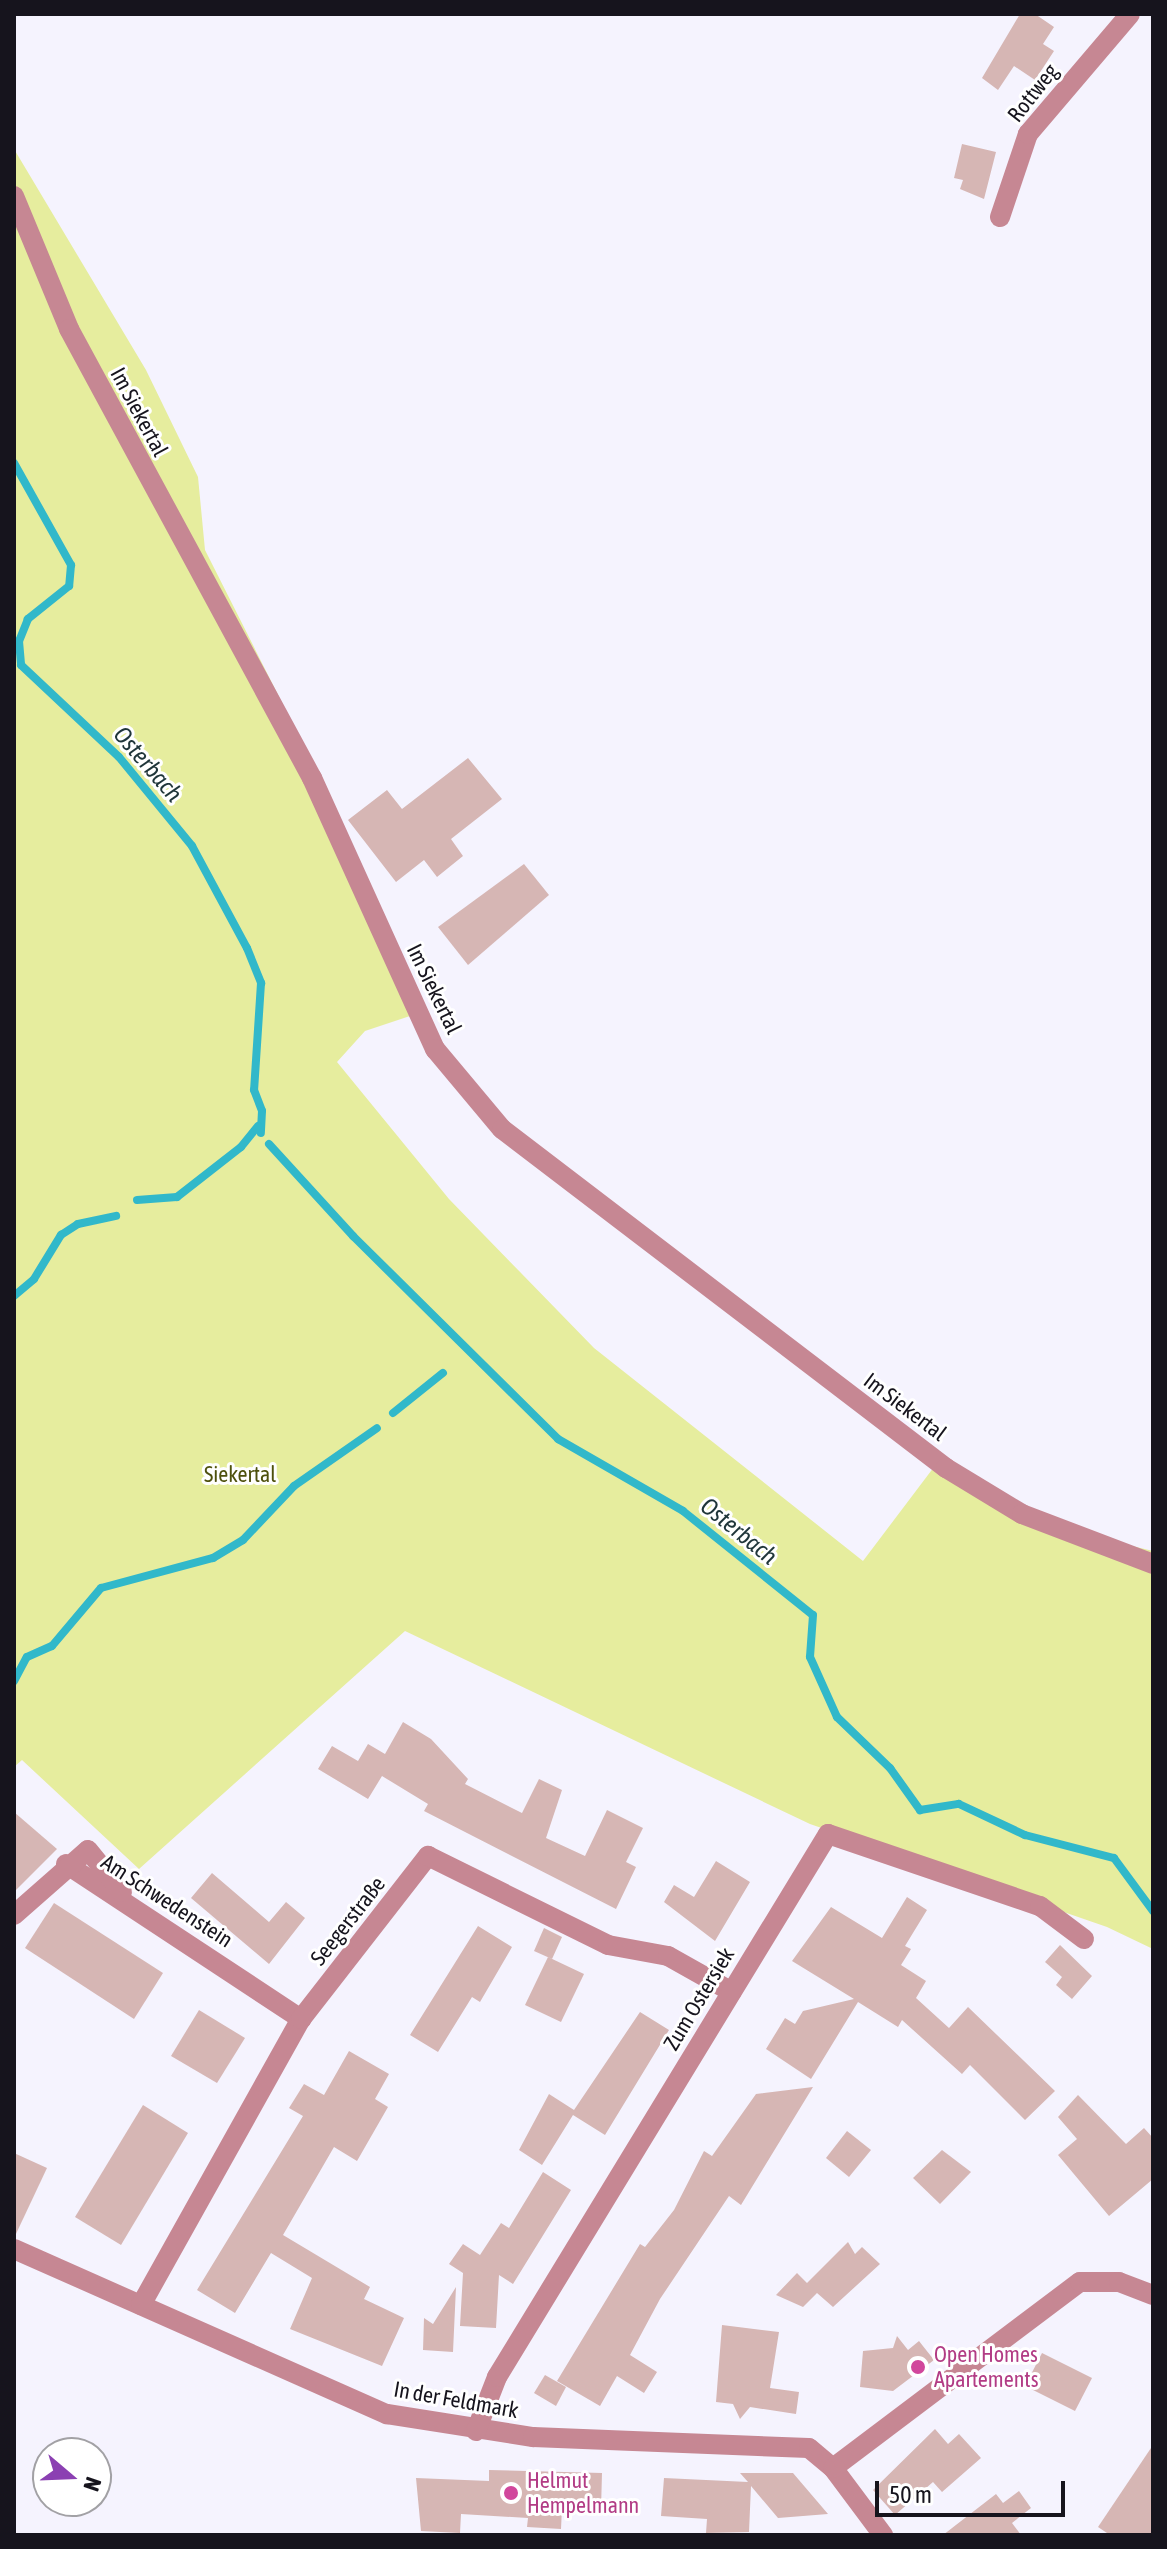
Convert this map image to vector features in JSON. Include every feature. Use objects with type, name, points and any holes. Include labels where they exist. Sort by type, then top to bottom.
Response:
[{"type":"street","name":"Rottweg","points":[[1000,217],[1028,134],[1130,14]]},
{"type":"street","name":"Im Siekertal","points":[[14,196],[69,329],[312,778],[416,1013],[444,1061],[502,1129],[946,1468],[1022,1514],[1153,1564]]},
{"type":"street","name":"Zum Ostersiek","points":[[476,2431],[497,2377],[828,1834],[1040,1906],[1084,1939]]},
{"type":"street","name":"Seegerstraße","points":[[141,2305],[301,2019],[428,1856],[608,1945],[668,1956],[732,1992]]},
{"type":"street","name":"Am Schwedenstein","points":[[14,1915],[66,1864],[301,2019]]},
{"type":"street","name":"In der Feldmark","points":[[14,2249],[387,2414],[476,2431],[809,2448],[833,2468],[883,2535]]},
{"type":"street","points":[[833,2468],[1080,2282],[1119,2282],[1153,2295]]},
{"type":"green space","name":"Siekertal","points":[[14,149],[146,370],[198,477],[205,550],[318,774],[425,1011],[365,1031],[337,1062],[449,1199],[594,1348],[863,1561],[934,1467],[1057,1528],[1153,1551],[1153,1949],[1107,1927],[810,1824],[405,1631],[139,1869],[22,1760],[14,1767]]},
{"type":"building","points":[[1020,14],[1035,14],[1054,27],[1043,44],[1054,51],[1035,80],[1014,66],[998,90],[982,78]]},
{"type":"building","points":[[962,144],[996,152],[984,199],[960,189],[963,180],[954,178]]},
{"type":"building","points":[[468,758],[502,799],[451,839],[463,856],[437,877],[424,860],[396,882],[348,820],[387,790],[402,809]]},
{"type":"building","points":[[524,864],[549,895],[468,965],[438,927]]},
{"type":"building","points":[[403,1722],[431,1739],[468,1779],[465,1784],[522,1813],[539,1779],[562,1790],[546,1838],[585,1856],[607,1810],[643,1828],[626,1862],[636,1867],[616,1909],[424,1811],[428,1804],[382,1776],[368,1799],[318,1769],[332,1746],[358,1761],[368,1744],[385,1754]]},
{"type":"building","points":[[14,1812],[57,1849],[14,1892]]},
{"type":"building","points":[[716,1861],[750,1882],[715,1941],[664,1902],[674,1885],[694,1897]]},
{"type":"building","points":[[212,1873],[269,1922],[286,1902],[305,1918],[269,1964],[191,1898]]},
{"type":"building","points":[[907,1897],[927,1910],[905,1946],[911,1949],[901,1965],[926,1981],[916,1998],[949,2028],[968,2007],[1055,2091],[1025,2120],[970,2065],[962,2074],[902,2020],[898,2027],[858,2002],[811,2079],[766,2049],[785,2018],[795,2024],[803,2011],[854,1999],[792,1961],[831,1907],[882,1938]]},
{"type":"building","points":[[54,1903],[163,1973],[134,2019],[25,1948]]},
{"type":"building","points":[[478,1926],[512,1947],[480,2002],[472,1997],[438,2052],[410,2035]]},
{"type":"building","points":[[544,1928],[562,1937],[552,1959],[534,1951]]},
{"type":"building","points":[[1060,1945],[1092,1976],[1072,1999],[1056,1985],[1062,1977],[1045,1962]]},
{"type":"building","points":[[548,1957],[584,1974],[561,2022],[525,2005]]},
{"type":"building","points":[[199,2010],[245,2038],[217,2083],[171,2056]]},
{"type":"building","points":[[640,2012],[669,2030],[605,2135],[573,2115],[542,2165],[519,2150],[549,2094],[574,2110]]},
{"type":"building","points":[[349,2051],[389,2074],[375,2099],[388,2107],[357,2161],[334,2147],[283,2235],[370,2287],[364,2299],[404,2318],[382,2366],[290,2329],[312,2278],[271,2253],[235,2313],[197,2290],[303,2116],[289,2108],[304,2084],[324,2095]]},
{"type":"building","points":[[813,2087],[741,2205],[729,2196],[660,2299],[630,2355],[657,2372],[644,2393],[617,2376],[600,2406],[557,2381],[640,2244],[645,2247],[674,2210],[704,2151],[712,2156],[756,2094]]},
{"type":"building","points":[[1078,2095],[1126,2144],[1144,2128],[1153,2138],[1153,2179],[1109,2216],[1058,2155],[1077,2139],[1058,2117]]},
{"type":"building","points":[[143,2105],[188,2133],[121,2245],[75,2217]]},
{"type":"building","points":[[847,2131],[871,2150],[849,2177],[826,2158]]},
{"type":"building","points":[[942,2150],[971,2172],[940,2204],[913,2178]]},
{"type":"building","points":[[14,2153],[47,2168],[15,2236],[14,2236]]},
{"type":"building","points":[[543,2172],[571,2190],[513,2284],[499,2275],[496,2328],[460,2326],[463,2273],[449,2264],[463,2244],[480,2255],[501,2223],[509,2228]]},
{"type":"building","points":[[848,2242],[855,2254],[862,2247],[880,2264],[833,2307],[817,2293],[803,2307],[776,2295],[797,2273],[807,2283]]},
{"type":"building","points":[[456,2287],[453,2352],[423,2350],[424,2318],[433,2324]]},
{"type":"building","points":[[722,2325],[779,2332],[770,2388],[799,2392],[796,2414],[750,2407],[740,2419],[733,2404],[716,2402]]},
{"type":"building","points":[[897,2336],[908,2350],[919,2341],[934,2360],[893,2391],[860,2387],[863,2351],[893,2348]]},
{"type":"building","points":[[1042,2353],[1092,2378],[1075,2411],[1025,2386]]},
{"type":"building","points":[[545,2375],[566,2387],[556,2406],[534,2393]]},
{"type":"building","points":[[935,2429],[948,2444],[959,2434],[981,2458],[942,2492],[933,2482],[895,2515],[873,2490]]},
{"type":"building","points":[[1153,2445],[1153,2535],[1110,2535],[1098,2527]]},
{"type":"building","points":[[489,2470],[602,2473],[601,2510],[562,2508],[561,2529],[527,2527],[528,2518],[461,2514],[460,2533],[421,2531],[416,2478],[489,2481]]},
{"type":"building","points":[[740,2473],[793,2473],[828,2514],[778,2518],[751,2486],[749,2532],[706,2533],[707,2519],[661,2516],[664,2478],[748,2482]]},
{"type":"building","points":[[1019,2491],[1031,2508],[1012,2523],[1021,2535],[943,2535],[996,2494],[1003,2503]]},
{"type":"waterway","name":"Osterbach","points":[[14,463],[71,565],[69,586],[28,619],[19,641],[21,665],[119,757],[192,846],[247,948],[261,983],[254,1090],[262,1111],[261,1133]]},
{"type":"waterway","points":[[137,1200],[177,1197],[241,1147],[258,1126]]},
{"type":"waterway","name":"Osterbach","points":[[269,1144],[353,1236],[558,1439],[683,1511],[813,1615],[810,1657],[837,1717],[890,1768],[920,1810],[959,1804],[1025,1835],[1114,1858],[1153,1911]]},
{"type":"waterway","points":[[14,1296],[34,1279],[61,1235],[78,1224],[116,1216]]},
{"type":"waterway","points":[[393,1413],[443,1373]]},
{"type":"waterway","points":[[14,1681],[27,1657],[52,1646],[101,1588],[213,1558],[243,1540],[294,1486],[377,1428]]},
{"type":"place","name":"Open Homes Apartements","points":[[918,2367]]},
{"type":"place","name":"Helmut Hempelmann","points":[[511,2493]]}]
